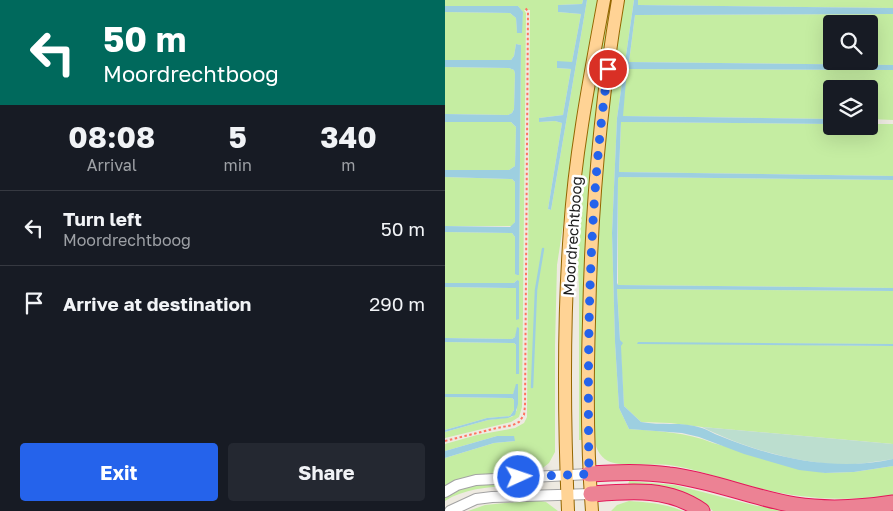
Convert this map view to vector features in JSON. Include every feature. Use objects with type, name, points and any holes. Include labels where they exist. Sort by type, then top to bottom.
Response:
[{"type":"highway","points":[[589,474],[626,472],[670,475],[793,505],[818,508],[893,503]]},
{"type":"highway","points":[[591,494],[641,491],[661,494],[681,500],[702,511]]},
{"type":"main road","name":"Moordrechtboog","points":[[569,511],[565,364],[570,230],[581,135],[604,0]]},
{"type":"main road","name":"Moordrechtboog","points":[[592,511],[589,474],[588,371],[590,268],[603,101],[618,0]]},
{"type":"street","points":[[445,492],[457,485],[476,480],[589,474]]},
{"type":"street","points":[[450,511],[476,499],[591,494]]},
{"type":"path","points":[[445,441],[513,425],[519,422],[524,415],[528,12],[525,7]]},
{"type":"green space","points":[[445,0],[583,0],[582,4],[558,5],[558,12],[581,14],[572,62],[557,62],[557,68],[571,69],[563,115],[539,118],[539,122],[555,121],[562,123],[548,209],[551,210],[587,0],[598,0],[557,265],[555,452],[549,463],[539,471],[445,488],[445,458],[494,443],[515,441],[497,436],[445,451],[445,444],[477,435],[515,428],[524,423],[527,417],[530,10],[524,10],[526,13],[522,407],[519,417],[511,422],[445,438],[445,432],[488,420],[512,417],[517,410],[517,384],[513,394],[445,394],[445,342],[514,343],[516,345],[516,374],[518,374],[519,328],[512,339],[445,338],[445,287],[516,288],[517,319],[517,280],[514,283],[445,283],[445,232],[512,233],[515,237],[515,274],[519,275],[521,45],[516,44],[514,56],[511,60],[445,60],[445,12],[510,13],[516,18],[517,32],[521,33],[523,13],[518,6],[445,6]]},
{"type":"green space","points":[[609,0],[613,0],[583,440],[579,440],[579,291],[576,212],[582,160]]},
{"type":"green space","points":[[624,0],[634,0],[617,118],[612,233],[619,408],[629,429],[693,436],[825,473],[854,472],[893,466],[893,495],[853,499],[815,498],[758,488],[678,466],[613,463],[602,457],[598,451],[594,436],[594,306],[598,215],[613,71]]},
{"type":"green space","points":[[638,0],[893,0],[893,8],[637,5]]},
{"type":"green space","points":[[893,14],[893,65],[878,65],[878,15],[823,15],[823,64],[629,62],[635,15]]},
{"type":"green space","points":[[445,67],[509,68],[514,70],[514,109],[512,113],[508,115],[445,114]]},
{"type":"green space","points":[[627,69],[893,70],[893,120],[878,119],[878,80],[823,80],[823,119],[622,116]]},
{"type":"green space","points":[[445,122],[511,122],[516,127],[515,166],[509,170],[445,170]]},
{"type":"green space","points":[[621,122],[823,124],[823,135],[878,135],[878,124],[893,124],[893,176],[619,172]]},
{"type":"green space","points":[[445,177],[512,179],[515,182],[515,222],[512,226],[445,226]]},
{"type":"green space","points":[[619,177],[893,180],[893,288],[618,285]]},
{"type":"green space","points":[[617,289],[893,291],[893,344],[637,343],[893,346],[893,444],[670,423],[641,422],[624,406]]},
{"type":"green space","points":[[445,397],[512,398],[514,400],[514,410],[510,416],[487,418],[445,430]]},
{"type":"green space","points":[[702,427],[893,444],[893,459],[847,464],[798,460],[765,452]]},
{"type":"green space","points":[[532,479],[532,485],[476,489],[445,501],[445,496],[475,484]]},
{"type":"green space","points":[[629,481],[675,485],[757,506],[834,511],[713,511],[704,503],[684,492],[651,485],[628,485]]},
{"type":"green space","points":[[536,500],[546,502],[558,511],[468,511],[485,505]]},
{"type":"green space","points":[[629,501],[657,504],[683,511],[611,511],[617,505]]},
{"type":"water","points":[[583,0],[587,0],[551,210],[548,209],[562,123],[555,121],[539,122],[539,118],[563,115],[571,69],[557,68],[557,61],[572,62],[581,14],[558,12],[558,5],[582,4]]},
{"type":"water","points":[[634,0],[638,0],[638,5],[893,8],[893,14],[635,15],[629,62],[823,64],[823,70],[627,69],[623,116],[823,119],[823,124],[621,122],[619,172],[893,176],[893,180],[619,177],[617,283],[618,285],[893,288],[893,291],[617,289],[620,340],[623,343],[621,346],[624,406],[641,422],[694,426],[762,451],[805,461],[849,464],[893,459],[893,466],[854,472],[825,473],[799,470],[744,454],[699,437],[682,433],[629,429],[619,408],[615,342],[612,233],[617,118]]},
{"type":"water","points":[[445,6],[518,6],[523,12],[522,33],[517,33],[516,18],[510,13],[445,12]]},
{"type":"water","points":[[516,44],[521,45],[519,275],[515,274],[515,237],[512,233],[445,232],[445,226],[510,227],[515,222],[515,182],[512,179],[445,177],[445,170],[509,170],[515,166],[516,127],[511,122],[445,122],[445,114],[508,115],[512,113],[514,109],[514,70],[509,68],[445,67],[445,60],[511,60],[514,56]]},
{"type":"water","points":[[878,65],[893,65],[893,70],[878,70]]},
{"type":"water","points":[[517,280],[519,281],[519,319],[516,320],[516,288],[445,287],[445,283],[514,283]]},
{"type":"water","points":[[517,327],[519,328],[519,374],[516,374],[516,345],[514,343],[445,342],[445,338],[512,339],[515,337]]},
{"type":"water","points":[[638,342],[893,344],[893,346],[637,344]]},
{"type":"water","points":[[516,384],[518,384],[518,404],[515,415],[508,418],[488,420],[445,432],[445,430],[487,418],[510,416],[514,410],[514,400],[512,398],[445,397],[445,394],[513,394]]},
{"type":"water","points":[[497,436],[514,436],[515,441],[494,443],[445,458],[445,451]]},
{"type":"waterway","points":[[532,387],[536,290],[543,249]]},
{"type":"route","points":[[519,477],[589,474],[590,268],[595,186],[608,69]]}]
